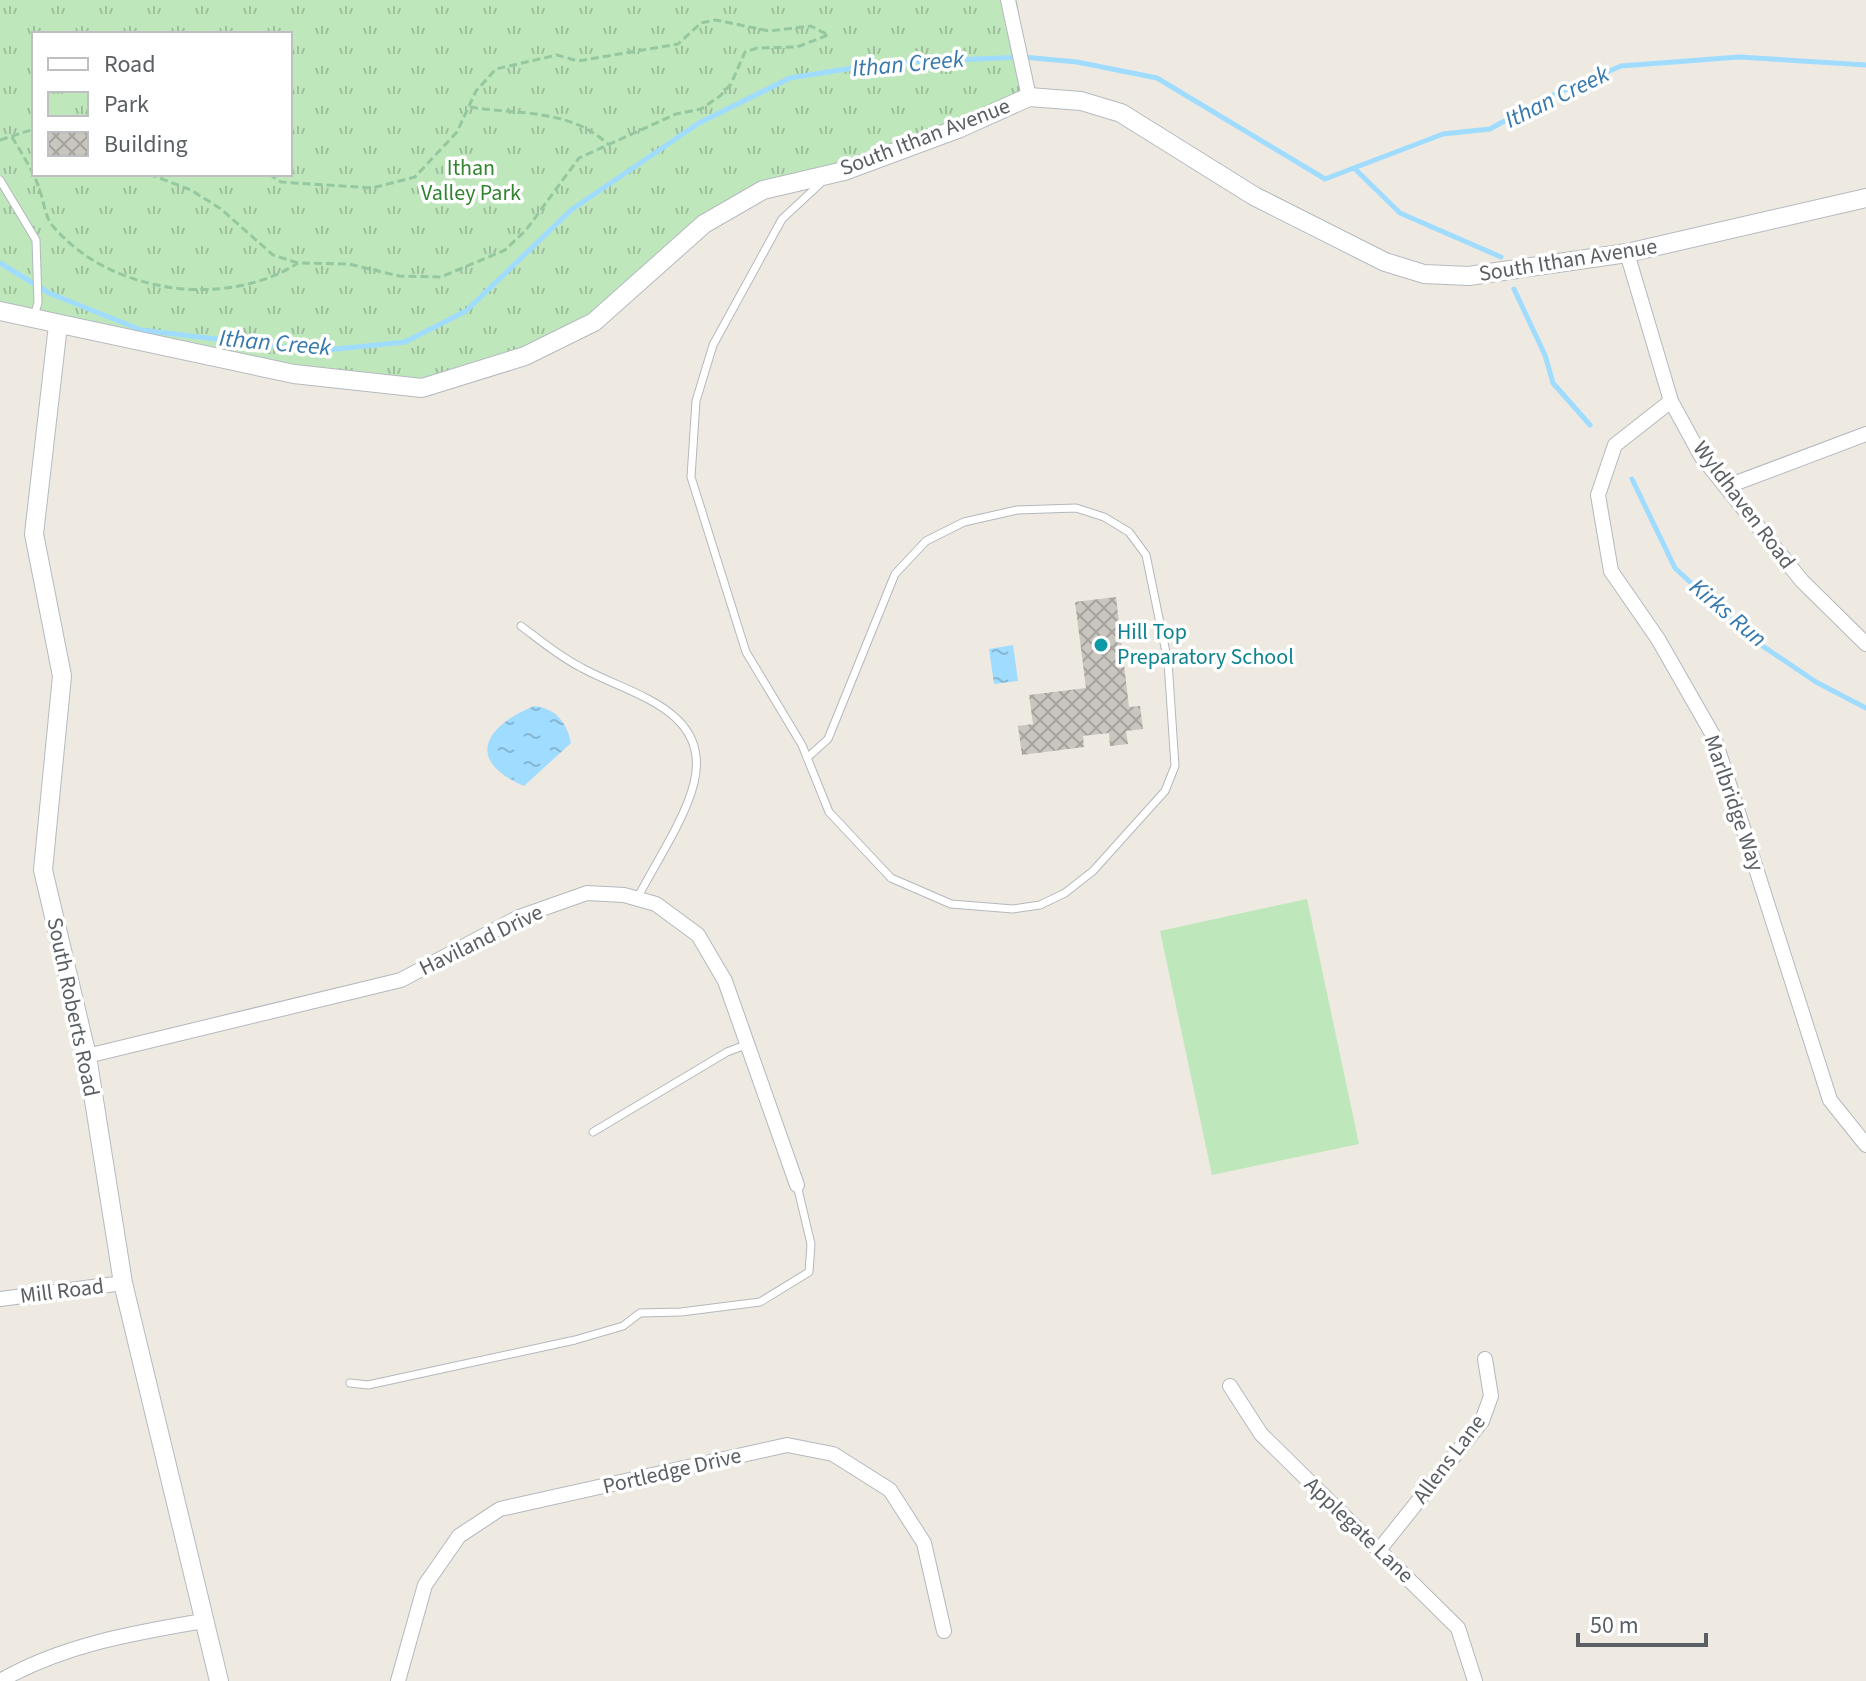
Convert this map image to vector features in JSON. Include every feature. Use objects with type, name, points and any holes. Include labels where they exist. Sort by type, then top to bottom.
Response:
[{"type":"street","points":[[1008,0],[1029,97]]},
{"type":"street","name":"South Ithan Avenue","points":[[0,311],[36,311],[58,325],[294,374],[422,388],[525,356],[594,322],[704,224],[763,190],[831,174],[960,128],[1029,97],[1081,101],[1121,113],[1254,196],[1385,262],[1424,274],[1469,276],[1627,253],[1866,198]]},
{"type":"street","name":"Wyldhaven Road","points":[[1627,253],[1671,401],[1701,456],[1802,581],[1866,644]]},
{"type":"street","name":"South Roberts Road","points":[[58,325],[34,534],[62,676],[43,870],[87,1056],[123,1283],[219,1681]]},
{"type":"street","name":"Marlbridge Way","points":[[1671,401],[1615,445],[1598,495],[1611,571],[1658,639],[1714,737],[1830,1100],[1866,1145]]},
{"type":"street","points":[[1728,486],[1866,434]]},
{"type":"street","name":"Haviland Drive","points":[[87,1056],[401,980],[519,917],[587,893],[637,899],[656,904],[698,935],[725,981],[797,1185]]},
{"type":"street","name":"Mill Road","points":[[0,1299],[123,1283]]},
{"type":"street","name":"Allens Lane","points":[[1379,1550],[1482,1421],[1491,1396],[1485,1359]]},
{"type":"street","name":"Applegate Lane","points":[[1230,1386],[1261,1434],[1458,1628],[1475,1681]]},
{"type":"street","name":"Portledge Drive","points":[[398,1681],[425,1585],[459,1536],[500,1509],[787,1445],[833,1454],[890,1490],[924,1543],[944,1631]]},
{"type":"street","points":[[0,1681],[24,1667],[113,1636],[203,1621]]},
{"type":"lane","points":[[807,758],[828,739],[895,574],[926,541],[964,522],[1017,510],[1076,508],[1104,517],[1129,532],[1146,555],[1168,662],[1175,766],[1165,791],[1093,871],[1065,893],[1040,905],[1013,909],[951,904],[891,878],[829,812],[807,758],[746,652],[691,477],[696,401],[713,345],[782,219],[831,174]]},
{"type":"lane","points":[[0,180],[36,240],[36,311]]},
{"type":"lane","points":[[521,626],[580,667],[666,709],[678,721],[694,750],[694,784],[637,899]]},
{"type":"lane","points":[[593,1132],[727,1052],[749,1043]]},
{"type":"lane","points":[[350,1383],[368,1385],[504,1358],[623,1326],[640,1313],[681,1312],[760,1302],[809,1272],[811,1244],[797,1185]]},
{"type":"path","points":[[154,176],[191,190],[221,209],[273,255],[298,263],[349,264],[399,276],[441,277],[478,264],[505,250],[526,230],[579,158],[676,114],[701,109],[731,84],[745,52],[757,48],[797,47],[828,35],[811,26],[769,31],[716,20],[701,23],[678,44],[578,61],[557,55],[496,69],[476,91],[457,132],[415,177],[372,188],[281,182],[272,176]]},
{"type":"path","points":[[468,107],[532,111],[555,116],[594,130],[609,145]]},
{"type":"path","points":[[0,140],[32,130]]},
{"type":"path","points":[[12,137],[32,174]]},
{"type":"path","points":[[33,176],[49,222],[83,256],[145,281],[206,292],[245,287],[279,275],[298,263]]},
{"type":"green space","name":"Ithan Valley Park","points":[[0,0],[1017,0],[1029,97],[763,190],[704,224],[594,322],[422,388],[294,374],[0,311]]},
{"type":"green space","points":[[1307,899],[1359,1144],[1212,1175],[1160,931]]},
{"type":"water","points":[[1013,645],[1018,681],[994,684],[989,649]]},
{"type":"water","points":[[534,706],[559,717],[571,743],[524,786],[493,765],[488,755],[488,744],[503,723]]},
{"type":"building","name":"Hill Top Preparatory School","points":[[1116,597],[1129,707],[1140,706],[1143,729],[1126,731],[1128,744],[1110,746],[1109,733],[1083,736],[1084,747],[1022,755],[1018,726],[1033,724],[1029,695],[1086,688],[1075,602]]},
{"type":"waterway","name":"Ithan Creek","points":[[0,263],[49,293],[141,330],[317,351],[405,342],[466,311],[571,210],[699,123],[790,78],[884,63],[1023,57],[1077,62],[1157,78],[1325,179],[1443,134],[1490,129],[1546,98],[1621,66],[1739,57],[1866,65]]},
{"type":"waterway","name":"Kirks Run","points":[[1354,168],[1400,213],[1501,257]]},
{"type":"waterway","name":"Kirks Run","points":[[1514,289],[1545,355],[1553,383],[1590,425]]},
{"type":"waterway","name":"Kirks Run","points":[[1632,479],[1675,568],[1748,636],[1816,682],[1866,708]]},
{"type":"place","name":"Hill Top Preparatory School","points":[[1101,645]]}]
